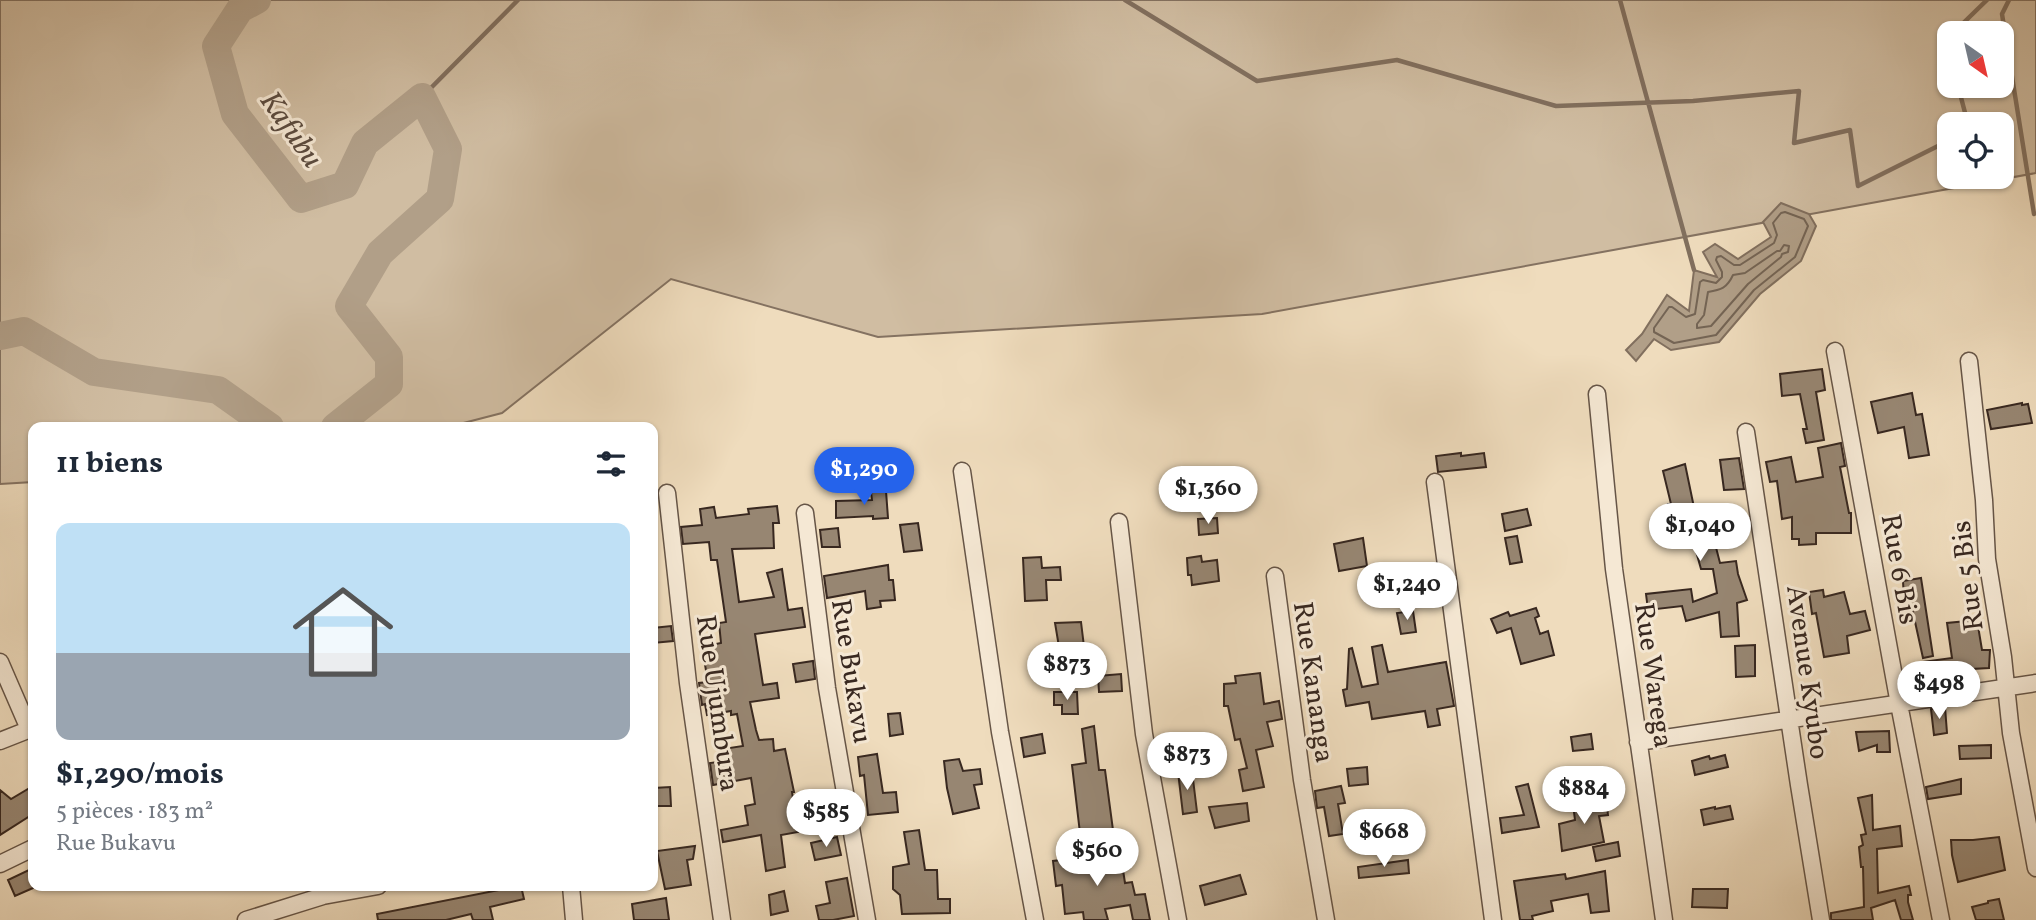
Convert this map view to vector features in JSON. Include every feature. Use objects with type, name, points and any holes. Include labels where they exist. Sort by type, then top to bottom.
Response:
[{"type":"street","name":"Rue 6 Bis","points":[[1835,351],[1941,920]]},
{"type":"street","name":"Rue 5 Bis","points":[[1969,361],[1984,500],[1987,559],[2020,786],[2036,868]]},
{"type":"street","name":"Rue Warega","points":[[1597,394],[1614,569],[1664,920]]},
{"type":"street","name":"Avenue Kyubo","points":[[1746,432],[1821,920]]},
{"type":"street","points":[[962,471],[1000,732],[1035,920]]},
{"type":"street","points":[[1435,482],[1493,920]]},
{"type":"street","name":"Rue Ujumbura","points":[[667,493],[688,683],[722,920]]},
{"type":"street","name":"Rue Bukavu","points":[[805,513],[827,688],[867,920]]},
{"type":"street","points":[[1119,522],[1144,734],[1178,920]]},
{"type":"street","name":"Rue Kananga","points":[[1275,576],[1302,780],[1326,920]]},
{"type":"street","points":[[0,662],[28,723]]},
{"type":"street","points":[[1638,742],[2036,683]]},
{"type":"street","points":[[0,741],[28,730]]},
{"type":"street","points":[[0,864],[28,850]]},
{"type":"street","points":[[246,920],[323,896],[350,891]]},
{"type":"street","points":[[572,891],[575,920]]},
{"type":"shaded area","points":[[0,0],[2036,0],[2036,173],[2014,177],[2014,112],[1937,112],[1937,189],[1948,189],[1262,314],[878,337],[671,279],[502,413],[467,422],[28,422],[28,482],[0,484]]},
{"type":"water","points":[[1781,203],[1809,214],[1816,226],[1801,261],[1760,294],[1719,342],[1671,350],[1654,339],[1636,361],[1626,350],[1642,334],[1667,295],[1689,311],[1694,270],[1717,277],[1703,252],[1715,244],[1738,259],[1771,237],[1763,222]]},
{"type":"building","points":[[1822,369],[1825,390],[1816,392],[1824,440],[1806,443],[1803,429],[1807,429],[1800,394],[1782,396],[1780,374]]},
{"type":"building","points":[[1912,393],[1916,415],[1922,414],[1929,455],[1909,458],[1904,427],[1878,433],[1871,402]]},
{"type":"building","points":[[2028,404],[2032,423],[1991,429],[1987,410]]},
{"type":"building","points":[[1841,443],[1845,466],[1840,467],[1851,513],[1851,533],[1816,533],[1816,544],[1799,545],[1799,539],[1792,539],[1792,517],[1782,519],[1777,481],[1770,482],[1766,462],[1791,457],[1796,482],[1823,477],[1818,448]]},
{"type":"building","points":[[1461,453],[1461,456],[1484,453],[1486,467],[1438,472],[1436,456]]},
{"type":"building","points":[[1739,458],[1744,489],[1724,490],[1720,460]]},
{"type":"building","points":[[1685,464],[1696,517],[1704,516],[1706,533],[1712,532],[1720,563],[1736,561],[1747,600],[1737,603],[1739,636],[1721,637],[1719,612],[1686,621],[1682,606],[1648,610],[1646,594],[1691,589],[1693,602],[1717,593],[1713,569],[1701,569],[1690,530],[1675,534],[1663,471]]},
{"type":"building","points":[[886,491],[888,518],[836,518],[836,501],[872,500],[871,492]]},
{"type":"building","points":[[777,506],[779,523],[773,523],[774,548],[732,549],[739,602],[774,597],[767,573],[782,569],[788,610],[802,608],[805,627],[755,634],[763,685],[777,683],[779,698],[750,702],[756,730],[759,740],[773,739],[774,751],[785,749],[794,792],[798,832],[781,835],[785,867],[766,871],[761,835],[723,842],[721,830],[748,825],[745,806],[755,804],[751,778],[713,785],[710,763],[725,761],[723,749],[743,746],[737,714],[731,715],[731,711],[707,715],[705,704],[702,705],[699,683],[708,682],[703,653],[707,653],[706,646],[721,643],[719,623],[726,622],[717,560],[711,560],[709,542],[683,544],[681,527],[702,525],[700,509],[714,507],[716,518],[749,514],[748,509]]},
{"type":"building","points":[[1527,509],[1531,525],[1505,531],[1502,514]]},
{"type":"building","points":[[1217,518],[1218,533],[1199,535],[1198,519]]},
{"type":"building","points":[[918,523],[922,550],[904,552],[900,525]]},
{"type":"building","points":[[838,528],[840,547],[822,547],[820,530]]},
{"type":"building","points":[[1517,536],[1522,562],[1510,564],[1505,538]]},
{"type":"building","points":[[1363,538],[1367,566],[1339,571],[1334,544]]},
{"type":"building","points":[[1201,556],[1202,562],[1217,560],[1219,581],[1192,585],[1191,575],[1188,575],[1187,558]]},
{"type":"building","points":[[1041,557],[1042,568],[1060,567],[1061,580],[1046,580],[1047,600],[1025,601],[1023,558]]},
{"type":"building","points":[[888,565],[895,600],[880,601],[881,607],[867,609],[865,591],[827,598],[824,576]]},
{"type":"building","points":[[1921,578],[1933,656],[1923,658],[1910,599],[1904,600],[1903,581]]},
{"type":"building","points":[[1823,590],[1824,597],[1844,592],[1850,614],[1865,611],[1870,630],[1847,636],[1849,653],[1824,657],[1809,592]]},
{"type":"building","points":[[1536,608],[1539,616],[1535,618],[1540,634],[1548,631],[1554,655],[1521,664],[1511,628],[1497,633],[1491,619],[1508,612],[1510,616]]},
{"type":"building","points":[[1413,611],[1416,632],[1401,634],[1397,613]]},
{"type":"building","points":[[1977,620],[1982,650],[1990,650],[1989,668],[1954,670],[1955,684],[1924,689],[1921,678],[1925,677],[1922,662],[1952,658],[1947,623]]},
{"type":"building","points":[[1081,622],[1086,663],[1062,665],[1055,623]]},
{"type":"building","points":[[671,626],[673,641],[658,642],[658,627]]},
{"type":"building","points":[[1382,645],[1388,672],[1446,662],[1454,706],[1437,709],[1440,725],[1428,727],[1425,711],[1372,719],[1369,702],[1346,706],[1343,690],[1347,689],[1349,649],[1352,648],[1362,687],[1378,684],[1372,647]]},
{"type":"building","points":[[1755,645],[1755,676],[1736,677],[1735,646]]},
{"type":"building","points":[[813,661],[815,679],[796,682],[793,664]]},
{"type":"building","points":[[1260,673],[1264,704],[1279,701],[1282,719],[1267,722],[1273,746],[1256,750],[1264,787],[1243,791],[1239,770],[1247,768],[1240,739],[1235,740],[1228,706],[1224,706],[1224,684],[1236,683],[1235,676]]},
{"type":"building","points":[[1121,674],[1122,691],[1099,692],[1098,676]]},
{"type":"building","points":[[1054,692],[1077,692],[1078,714],[1062,714],[1062,705],[1054,705]]},
{"type":"building","points":[[1945,707],[1947,733],[1934,735],[1931,709]]},
{"type":"building","points":[[900,713],[903,734],[890,736],[888,714]]},
{"type":"building","points":[[1094,726],[1099,770],[1105,770],[1113,830],[1080,833],[1072,765],[1086,763],[1082,729]]},
{"type":"building","points":[[1889,731],[1890,752],[1877,752],[1877,745],[1859,751],[1856,732]]},
{"type":"building","points":[[1042,734],[1045,753],[1024,757],[1021,738]]},
{"type":"building","points":[[1591,734],[1593,749],[1573,751],[1571,737]]},
{"type":"building","points":[[1991,745],[1991,758],[1960,759],[1959,746]]},
{"type":"building","points":[[877,754],[883,793],[896,792],[898,812],[868,815],[864,775],[860,776],[858,757]]},
{"type":"building","points":[[1725,755],[1728,767],[1695,775],[1692,761]]},
{"type":"building","points":[[959,759],[963,771],[980,769],[982,784],[974,785],[979,808],[953,814],[944,761]]},
{"type":"building","points":[[1367,767],[1368,784],[1349,786],[1347,769]]},
{"type":"building","points":[[1192,771],[1197,812],[1183,814],[1178,772]]},
{"type":"building","points":[[1961,779],[1961,794],[1928,799],[1926,787]]},
{"type":"building","points":[[1528,784],[1539,827],[1502,833],[1500,818],[1524,815],[1516,787]]},
{"type":"building","points":[[1341,786],[1345,803],[1338,804],[1343,834],[1329,836],[1324,807],[1317,808],[1315,791]]},
{"type":"building","points":[[670,787],[671,806],[658,806],[658,788]]},
{"type":"building","points":[[28,789],[28,817],[0,835],[0,790],[11,799]]},
{"type":"building","points":[[1872,795],[1873,830],[1900,826],[1902,846],[1877,849],[1878,893],[1909,886],[1911,895],[1908,895],[1908,902],[1913,920],[1901,920],[1895,900],[1871,908],[1873,920],[1831,920],[1831,913],[1864,907],[1863,867],[1859,847],[1863,845],[1861,835],[1866,834],[1858,798]]},
{"type":"building","points":[[1606,800],[1608,815],[1599,816],[1604,842],[1562,851],[1559,824],[1575,820],[1573,804]]},
{"type":"building","points":[[1247,803],[1249,821],[1215,828],[1209,807]]},
{"type":"building","points":[[1730,806],[1733,819],[1704,825],[1701,810]]},
{"type":"building","points":[[919,830],[925,870],[937,870],[938,899],[950,899],[950,913],[902,914],[900,895],[893,889],[893,867],[909,864],[904,832]]},
{"type":"building","points":[[837,837],[841,855],[815,860],[811,843]]},
{"type":"building","points":[[1999,837],[2005,870],[1958,882],[1951,840]]},
{"type":"building","points":[[1618,842],[1620,856],[1596,861],[1593,847]]},
{"type":"building","points":[[695,846],[693,859],[687,860],[691,885],[665,889],[658,851]]},
{"type":"building","points":[[1096,856],[1097,861],[1121,857],[1125,883],[1132,882],[1135,895],[1145,894],[1150,920],[1133,920],[1130,905],[1105,909],[1108,920],[1084,920],[1083,912],[1065,914],[1062,885],[1056,886],[1053,861]]},
{"type":"building","points":[[1408,860],[1409,873],[1359,878],[1358,867]]},
{"type":"building","points":[[28,870],[28,890],[15,896],[8,880]]},
{"type":"building","points":[[1605,871],[1609,911],[1591,913],[1588,894],[1551,901],[1553,911],[1532,916],[1533,920],[1520,920],[1514,881],[1565,874],[1566,879]]},
{"type":"building","points":[[1240,875],[1246,894],[1205,905],[1200,886]]},
{"type":"building","points":[[847,878],[854,916],[819,920],[816,906],[830,903],[826,882]]},
{"type":"building","points":[[1693,889],[1728,889],[1727,908],[1692,907]]},
{"type":"building","points":[[494,891],[522,891],[524,899],[490,907],[493,920],[473,920],[471,914],[446,920],[378,920],[377,914]]},
{"type":"building","points":[[784,891],[788,911],[771,915],[769,895]]},
{"type":"building","points":[[666,898],[669,920],[634,920],[632,904]]},
{"type":"building","points":[[1999,899],[2004,920],[1976,920],[1972,907]]},
{"type":"waterway","name":"Kafubu","points":[[257,0],[240,9],[216,46],[235,114],[301,199],[345,185],[365,143],[422,97],[448,149],[440,199],[380,253],[349,306],[389,357],[389,384],[341,422]]},
{"type":"waterway","points":[[422,97],[518,0]]},
{"type":"waterway","points":[[1125,0],[1257,81],[1397,60],[1556,106],[1693,101],[1799,91],[1794,143],[1850,130],[1858,186],[1937,146]]},
{"type":"waterway","points":[[1620,0],[1694,270]]},
{"type":"waterway","points":[[1965,21],[1987,0]]},
{"type":"waterway","points":[[2009,0],[2002,14],[2034,214]]},
{"type":"waterway","points":[[1961,98],[1965,112]]},
{"type":"waterway","name":"Kafubu","points":[[0,336],[24,331],[94,372],[218,390],[263,422]]}]
